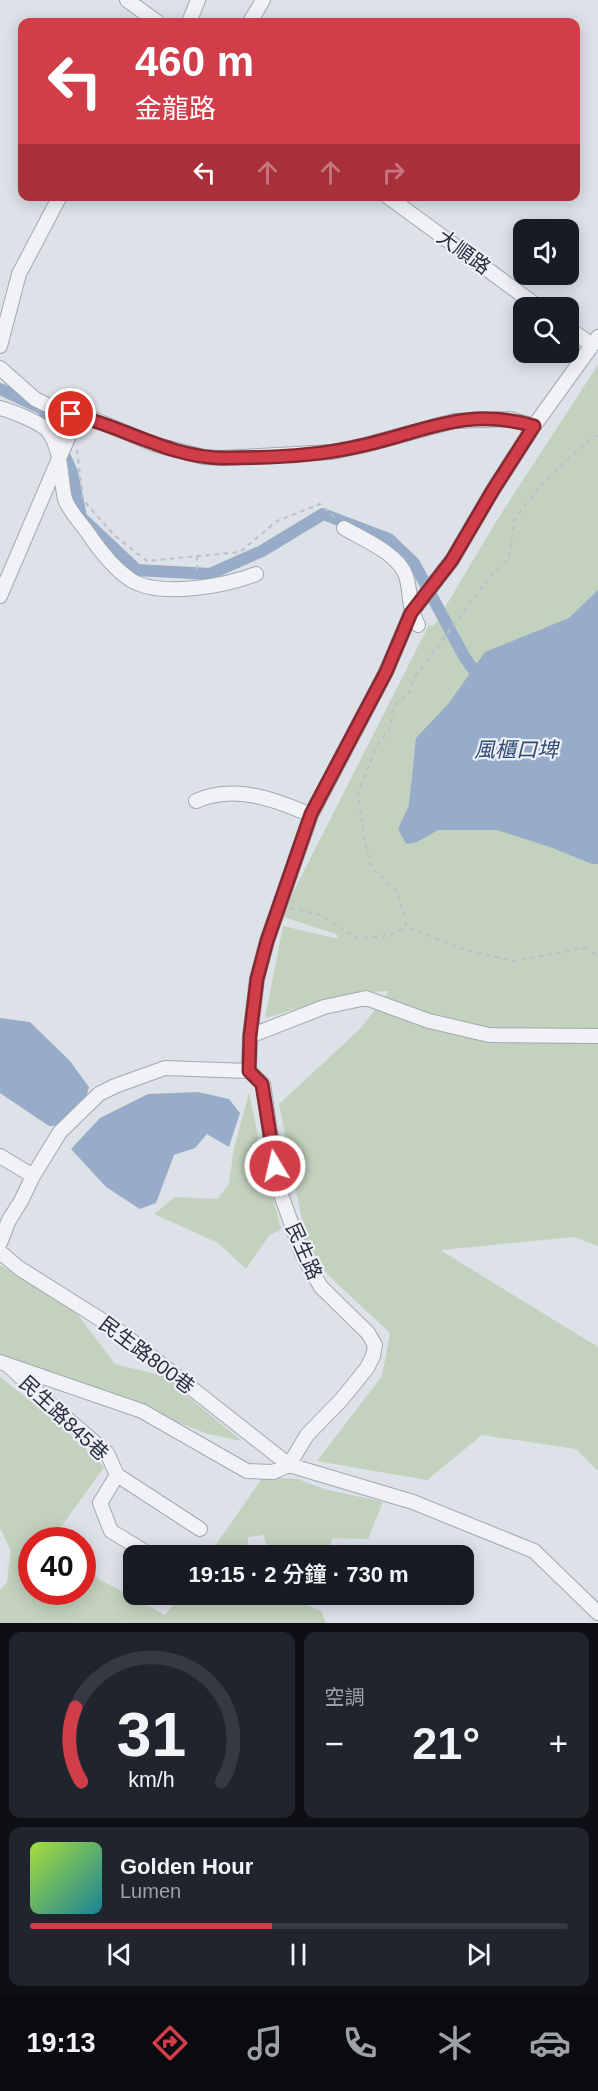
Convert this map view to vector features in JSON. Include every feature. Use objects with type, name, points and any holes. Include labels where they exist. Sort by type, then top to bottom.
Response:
[{"type":"street","points":[[127,0],[151,18]]},
{"type":"street","points":[[191,18],[198,0]]},
{"type":"street","points":[[252,18],[263,0]]},
{"type":"street","points":[[0,346],[19,274],[57,201]]},
{"type":"street","name":"大順路","points":[[394,201],[525,297]]},
{"type":"street","points":[[0,1243],[4,1217],[21,1201],[60,1131],[99,1094],[165,1068],[249,1071],[250,1036],[257,979],[267,941],[311,814],[415,619],[534,426],[595,341],[579,333]]},
{"type":"street","points":[[0,368],[35,399],[72,420],[96,420],[153,444],[222,458],[332,452],[454,421],[510,419],[534,426]]},
{"type":"street","points":[[20,387],[7,410],[47,429],[60,457],[66,500],[101,553],[132,580],[142,585],[155,587],[197,588],[234,582],[256,574]]},
{"type":"street","points":[[0,596],[68,441],[72,420]]},
{"type":"street","points":[[344,528],[394,557],[403,568],[415,619]]},
{"type":"street","points":[[196,801],[210,795],[237,793],[280,802],[311,814]]},
{"type":"street","points":[[250,1036],[324,1007],[366,998],[429,1021],[489,1035],[598,1036]]},
{"type":"street","name":"民生路","points":[[249,1071],[262,1084],[278,1186],[302,1254],[321,1287],[368,1333],[375,1345],[374,1356],[367,1368],[342,1399],[307,1435],[288,1465]]},
{"type":"street","points":[[0,1156],[33,1176]]},
{"type":"street","name":"民生路800巷","points":[[0,1252],[19,1268],[120,1331],[288,1465]]},
{"type":"street","points":[[3,1362],[142,1411],[247,1471],[273,1472],[288,1465],[413,1502],[534,1551],[598,1613]]},
{"type":"street","name":"民生路845巷","points":[[3,1362],[107,1453],[117,1475],[100,1503],[111,1531],[134,1545]]},
{"type":"street","points":[[117,1475],[200,1529]]},
{"type":"path","points":[[72,420],[83,500],[115,536],[147,561],[240,552],[277,521],[320,504],[344,528]]},
{"type":"path","points":[[407,927],[397,891],[371,867],[364,844],[358,792],[377,746],[389,731],[394,706],[409,692],[414,678],[484,585],[509,559],[514,521],[540,486],[592,437],[598,436]]},
{"type":"path","points":[[197,556],[197,588]]},
{"type":"path","points":[[279,906],[318,914],[357,938],[387,936],[407,927],[465,950],[513,961],[584,948],[598,955]]},
{"type":"green space","points":[[598,365],[598,1246],[574,1237],[440,1250],[598,1347],[598,1471],[576,1449],[482,1435],[427,1480],[317,1461],[382,1376],[390,1333],[328,1275],[307,1245],[279,1104],[361,1028],[389,991],[352,993],[265,1018],[283,926],[339,939],[336,934],[281,916],[429,625],[434,626],[497,520]]},
{"type":"green space","points":[[249,1093],[281,1229],[269,1236],[246,1269],[218,1243],[154,1214],[175,1197],[218,1199],[229,1183],[234,1148]]},
{"type":"green space","points":[[0,1265],[75,1311],[115,1364],[163,1376],[242,1441],[208,1434],[47,1371],[0,1358]]},
{"type":"green space","points":[[0,1377],[64,1428],[104,1467],[61,1527],[18,1527],[18,1605],[96,1605],[96,1576],[123,1592],[123,1605],[147,1605],[165,1615],[172,1605],[308,1605],[321,1611],[326,1623],[0,1623],[0,1590],[7,1582],[11,1551],[0,1528]]},
{"type":"green space","points":[[263,1477],[298,1479],[324,1489],[383,1502],[368,1539],[332,1538],[330,1545],[266,1545],[264,1535],[248,1537],[248,1545],[216,1545]]},
{"type":"water","name":"風櫃口埤","points":[[598,590],[598,864],[592,864],[550,847],[497,830],[438,830],[417,842],[406,844],[398,829],[409,805],[416,738],[449,703],[485,652],[569,618]]},
{"type":"water","points":[[0,1018],[30,1022],[70,1061],[89,1087],[85,1102],[63,1125],[49,1126],[0,1093]]},
{"type":"water","points":[[198,1092],[229,1099],[240,1113],[229,1147],[207,1134],[195,1148],[174,1155],[156,1203],[140,1209],[106,1187],[71,1149],[100,1118],[148,1094]]},
{"type":"waterway","points":[[0,389],[43,409],[72,472],[81,517],[137,570],[210,574],[262,551],[323,514],[389,539],[414,563],[473,669],[489,672]]},
{"type":"route","points":[[71,414],[96,420],[153,444],[222,458],[332,452],[454,421],[510,419],[534,426],[452,560],[411,613],[386,672],[311,814],[293,864],[267,941],[257,979],[250,1036],[249,1071],[262,1084],[275,1166]]}]
